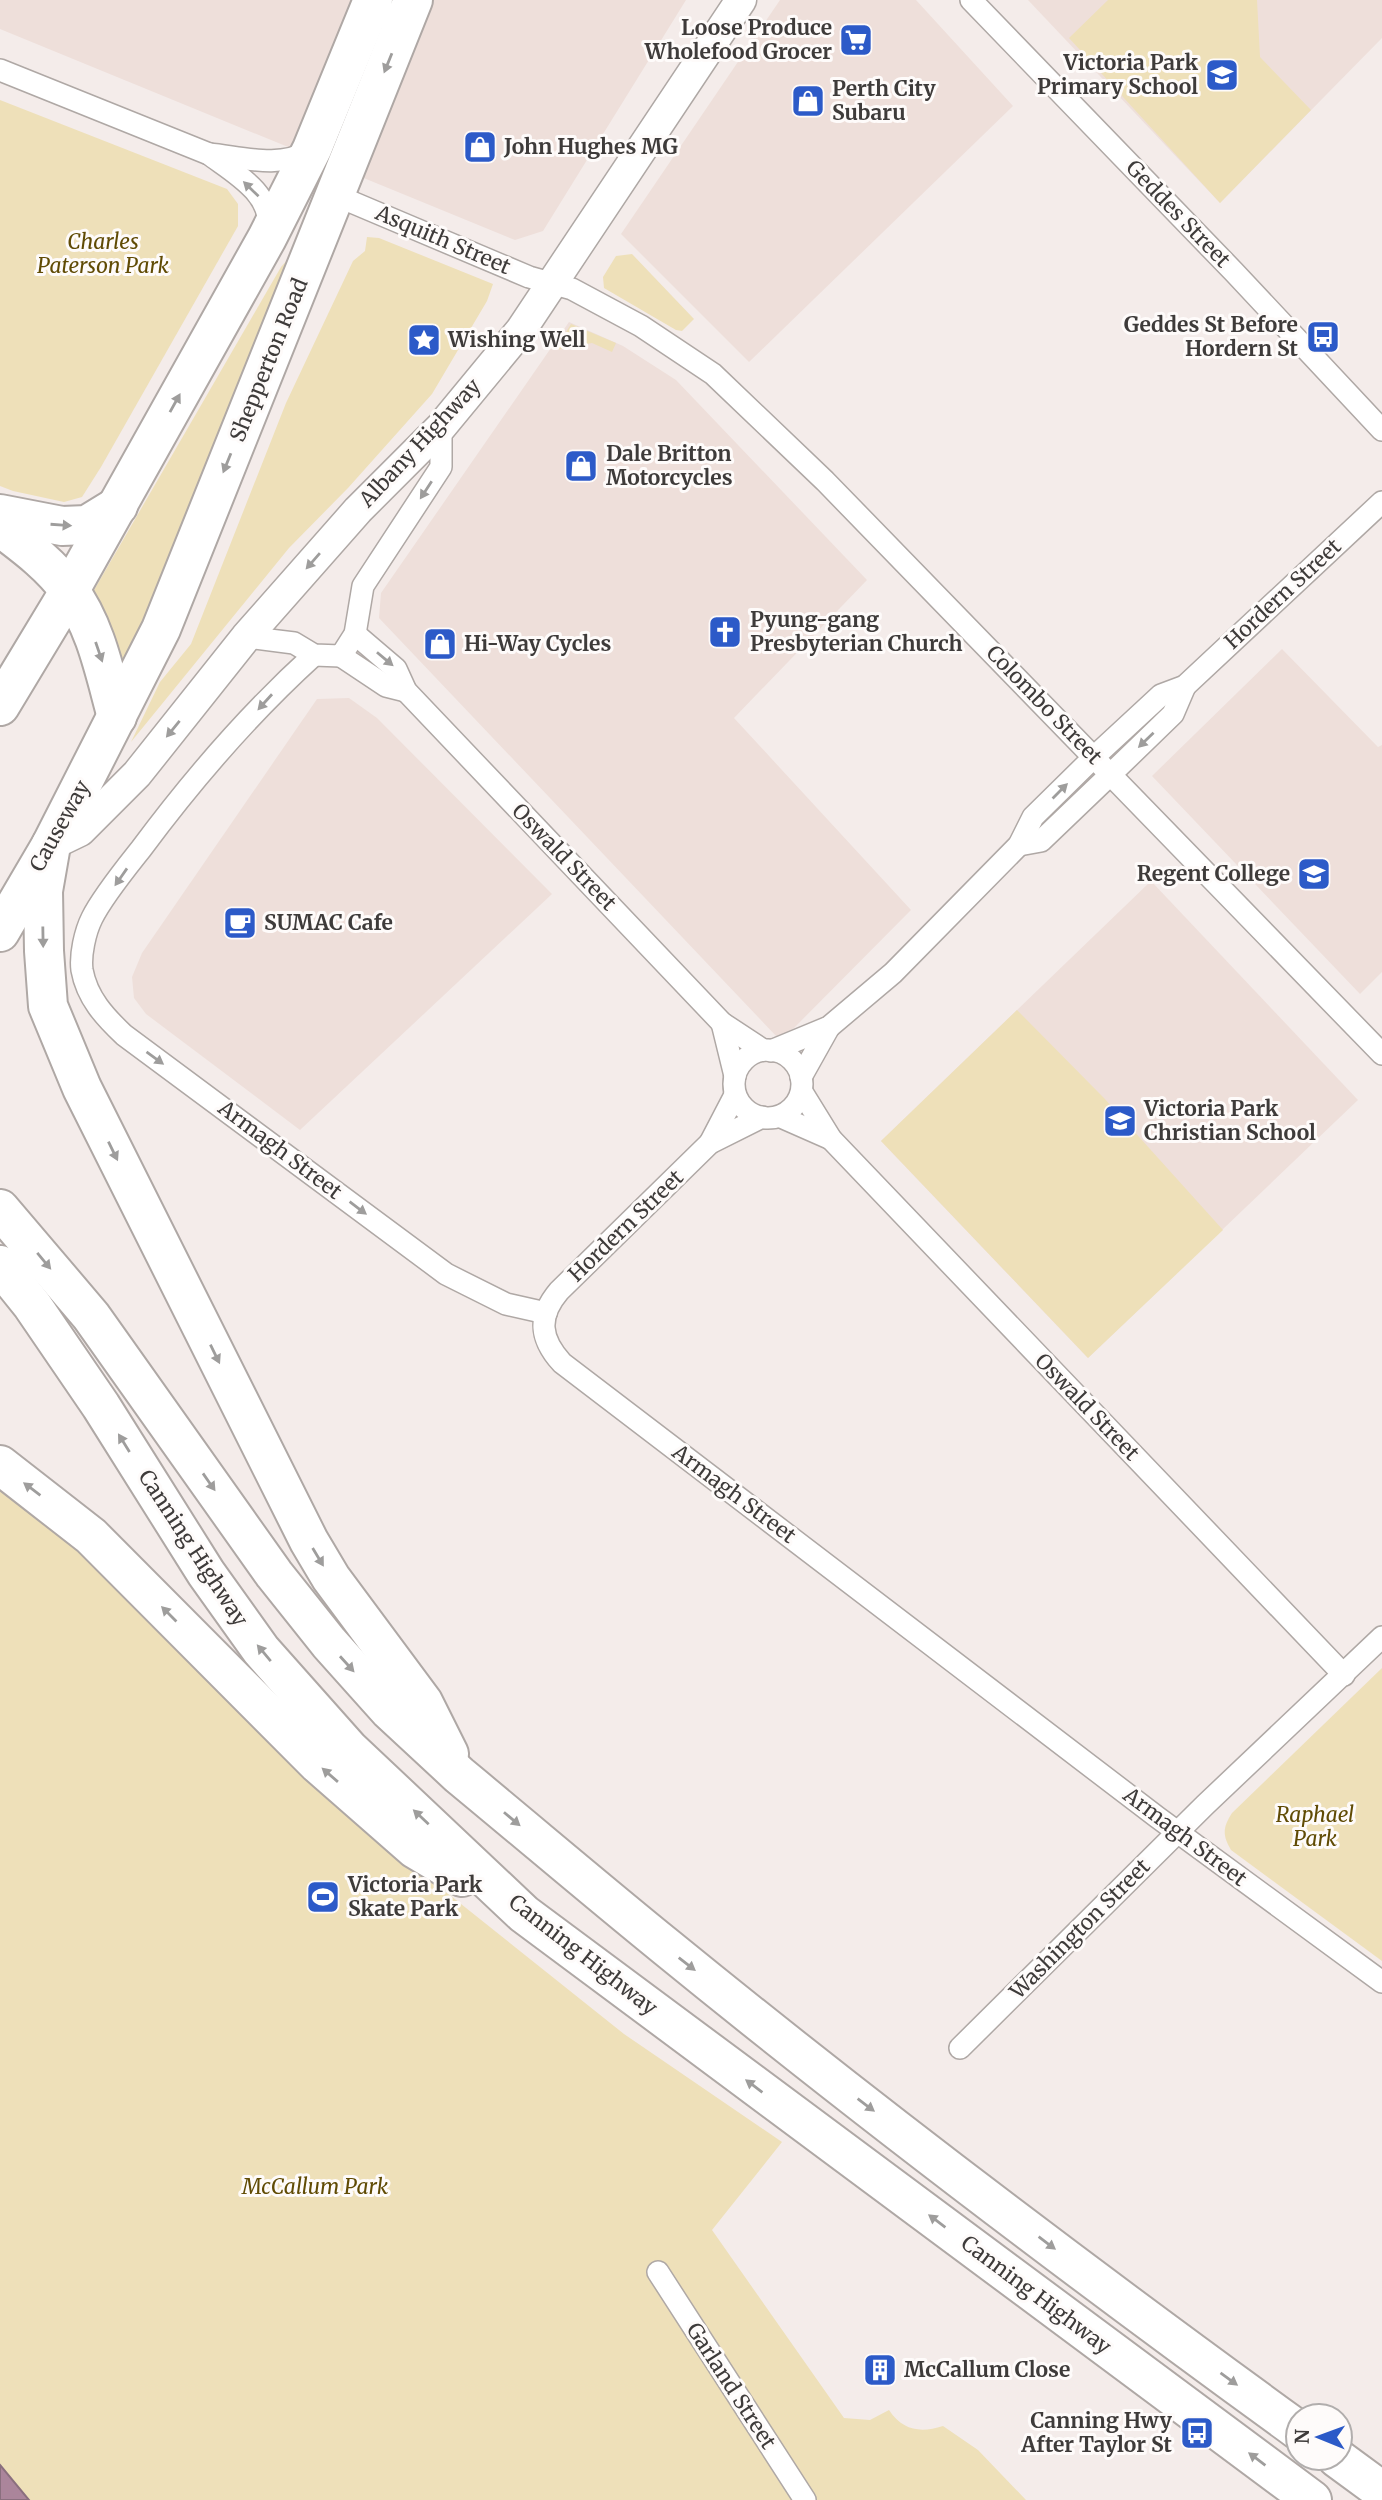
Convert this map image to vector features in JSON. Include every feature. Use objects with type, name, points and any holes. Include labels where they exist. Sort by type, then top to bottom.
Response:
[{"type":"highway","points":[[0,706],[118,506],[267,238],[312,149],[373,0]]},
{"type":"highway","name":"Shepperton Road","points":[[117,717],[161,629],[413,0]]},
{"type":"highway","points":[[0,514],[62,526],[87,524],[118,506]]},
{"type":"highway","points":[[0,527],[37,555],[69,590],[100,652],[117,717]]},
{"type":"highway","name":"Causeway","points":[[0,932],[51,845],[117,717]]},
{"type":"highway","points":[[51,845],[43,891],[48,1006],[78,1077],[309,1541],[331,1578],[423,1702],[459,1775]]},
{"type":"highway","points":[[0,1209],[91,1316],[274,1574],[329,1643],[389,1710],[459,1775],[654,1938],[838,2084],[1173,2339],[1284,2420]]},
{"type":"highway","name":"Canning Highway","points":[[0,1265],[32,1305],[93,1395],[206,1573],[261,1650],[349,1749],[524,1914],[1312,2500]]},
{"type":"highway","points":[[0,1465],[91,1536],[318,1764],[415,1849],[524,1914]]},
{"type":"highway","points":[[1354,2470],[1382,2491]]},
{"type":"main road","name":"Albany Highway","points":[[51,845],[80,831],[137,774],[246,637],[358,510],[440,427],[521,331],[741,0]]},
{"type":"street","name":"Geddes Street","points":[[971,0],[1234,272],[1382,430]]},
{"type":"street","points":[[0,70],[209,154],[238,176],[264,202],[270,223],[267,238]]},
{"type":"street","points":[[209,154],[283,161],[297,159],[312,149]]},
{"type":"street","name":"Asquith Street","points":[[335,195],[507,268],[552,284]]},
{"type":"street","name":"Colombo Street","points":[[552,284],[572,289],[641,326],[713,374],[798,454],[1382,1054]]},
{"type":"street","points":[[246,637],[295,643],[314,655],[341,656],[355,634],[363,586],[441,467],[440,427]]},
{"type":"street","name":"Hordern Street","points":[[767,1050],[829,1027],[893,973],[1019,845],[1033,817],[1094,757],[1161,695],[1185,686],[1382,502]]},
{"type":"street","name":"Oswald Street","points":[[355,634],[396,669],[406,691],[722,1023],[767,1050]]},
{"type":"street","name":"Armagh Street","points":[[314,655],[277,688],[198,776],[92,918],[84,944],[82,969],[91,995],[102,1015],[124,1035],[446,1274],[506,1304],[546,1312],[544,1331],[548,1348],[562,1363],[1177,1832],[1382,1982]]},
{"type":"street","name":"Oswald Street","points":[[341,656],[386,686],[406,691]]},
{"type":"street","name":"Hordern Street","points":[[1019,845],[1041,841],[1111,774],[1173,714],[1185,686]]},
{"type":"street","name":"Oswald Street","points":[[722,1023],[735,1086]]},
{"type":"street","name":"Hordern Street","points":[[802,1085],[829,1027]]},
{"type":"street","points":[[767,1050],[780,1051],[794,1061],[800,1070],[802,1085],[796,1107],[771,1117],[753,1116],[741,1107],[735,1086],[739,1065],[747,1056],[767,1050]]},
{"type":"street","name":"Oswald Street","points":[[802,1085],[831,1139],[1344,1675]]},
{"type":"street","name":"Hordern Street","points":[[710,1143],[735,1086]]},
{"type":"street","name":"Hordern Street","points":[[546,1312],[559,1291],[710,1143],[771,1117]]},
{"type":"street","name":"Oswald Street","points":[[771,1117],[831,1139]]},
{"type":"street","name":"Washington Street","points":[[960,2048],[1177,1832],[1382,1637]]},
{"type":"street","name":"Garland Street","points":[[658,2272],[805,2500]]},
{"type":"shaded area","points":[[0,0],[686,0],[543,231],[515,240],[0,29]]},
{"type":"shaded area","points":[[780,0],[916,0],[1013,106],[749,362],[621,234]]},
{"type":"shaded area","name":"Victoria Park Primary School","points":[[1028,0],[1382,0],[1382,38],[1220,203]]},
{"type":"shaded area","points":[[569,322],[623,346],[676,380],[867,580],[734,718],[911,910],[794,1028],[778,1038],[379,618],[381,593]]},
{"type":"shaded area","name":"Regent College","points":[[1282,649],[1378,747],[1382,745],[1382,972],[1360,994],[1152,776]]},
{"type":"shaded area","points":[[349,698],[377,718],[552,894],[300,1130],[146,1014],[134,998],[132,977],[142,953],[317,699]]},
{"type":"shaded area","name":"Victoria Park Christian School","points":[[1151,881],[1358,1100],[1088,1358],[881,1141]]},
{"type":"shaded area","points":[[0,2465],[29,2500],[0,2500]]},
{"type":"green space","name":"Victoria Park Primary School","points":[[1108,0],[1257,0],[1260,57],[1311,110],[1220,203],[1069,38]]},
{"type":"green space","name":"Charles Paterson Park","points":[[0,100],[227,189],[238,204],[238,226],[101,467],[82,497],[64,502],[0,486]]},
{"type":"green space","points":[[367,237],[379,238],[493,284],[487,301],[432,394],[348,488],[289,548],[131,742],[160,682],[191,644],[286,403],[353,261],[365,251]]},
{"type":"green space","points":[[632,254],[694,319],[682,331],[604,288],[603,277],[616,256]]},
{"type":"green space","points":[[289,258],[127,667],[96,625],[90,597],[281,267]]},
{"type":"green space","points":[[571,324],[616,343],[612,352],[592,343],[555,350]]},
{"type":"green space","points":[[1017,1010],[1104,1098],[1223,1230],[1088,1358],[881,1141]]},
{"type":"green space","name":"McCallum Park","points":[[0,1485],[89,1548],[382,1841],[624,2034],[782,2142],[712,2230],[844,2418],[870,2420],[889,2410],[906,2426],[920,2430],[943,2426],[978,2450],[1026,2500],[29,2500],[0,2465]]},
{"type":"green space","name":"Raphael Park","points":[[1382,1668],[1382,1961],[1231,1850],[1225,1831],[1232,1813]]},
{"type":"place","name":"Loose Produce Wholefood Grocer","points":[[856,40]]},
{"type":"place","name":"Victoria Park Primary School","points":[[1222,75]]},
{"type":"place","name":"Perth City Subaru","points":[[808,101]]},
{"type":"place","name":"John Hughes MG","points":[[480,147]]},
{"type":"place","name":"Geddes St Before Hordern St","points":[[1323,337]]},
{"type":"place","name":"Wishing Well","points":[[424,340]]},
{"type":"place","name":"Dale Britton Motorcycles","points":[[581,466]]},
{"type":"place","name":"Pyung-gang Presbyterian Church","points":[[725,632]]},
{"type":"place","name":"Hi-Way Cycles","points":[[440,644]]},
{"type":"place","name":"Regent College","points":[[1314,874]]},
{"type":"place","name":"SUMAC Cafe","points":[[240,923]]},
{"type":"place","name":"Victoria Park Christian School","points":[[1120,1121]]},
{"type":"place","name":"Victoria Park Skate Park","points":[[323,1897]]},
{"type":"place","name":"McCallum Close","points":[[880,2370]]},
{"type":"place","name":"Canning Hwy After Taylor St","points":[[1197,2433]]}]
